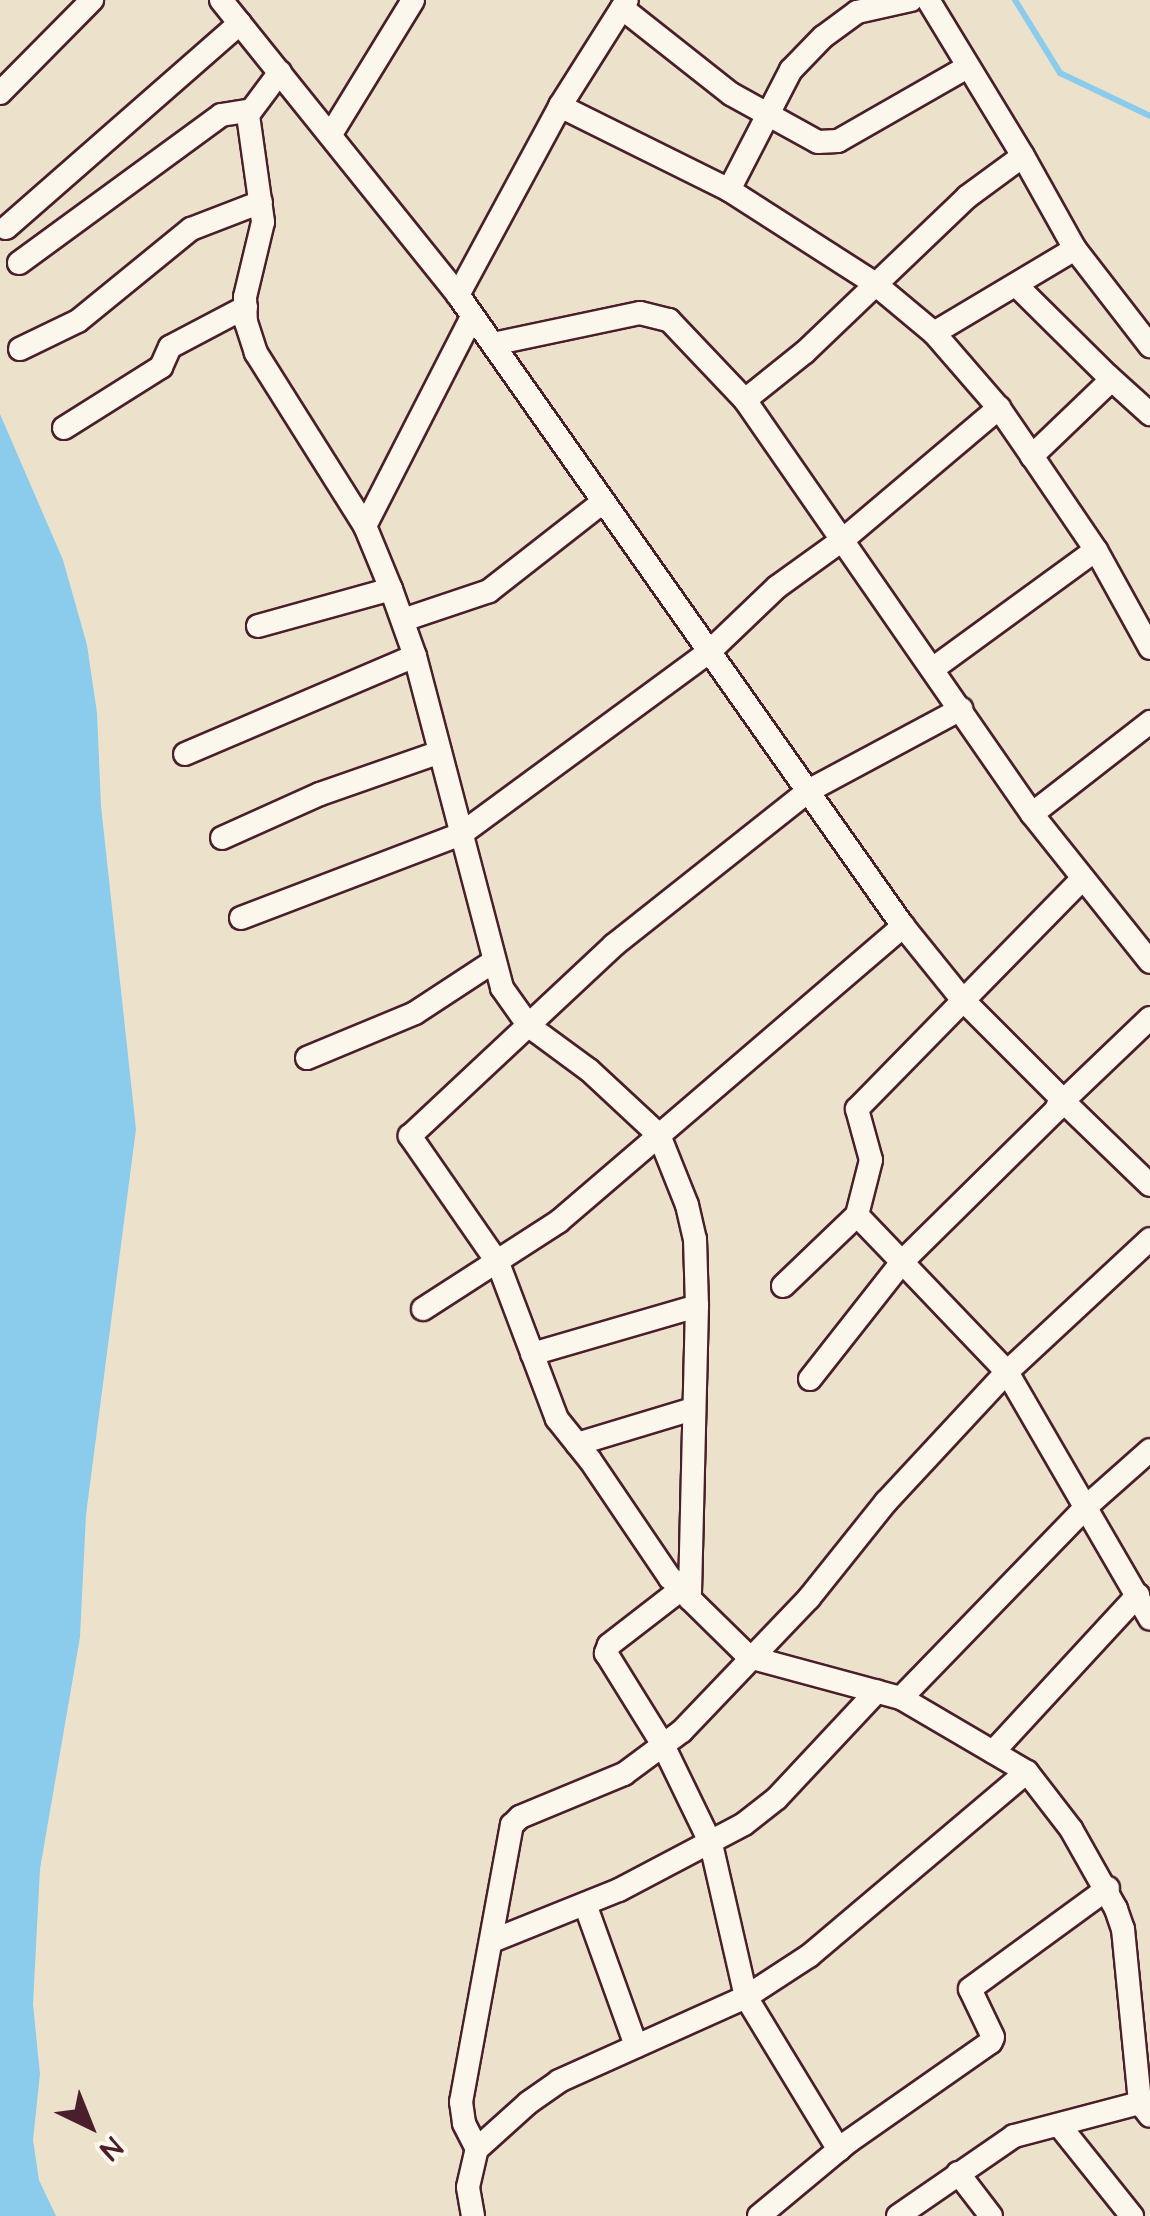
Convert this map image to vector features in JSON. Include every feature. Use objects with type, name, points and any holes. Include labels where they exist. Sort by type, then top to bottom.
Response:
[{"type":"street","points":[[0,92],[92,0]]},
{"type":"street","points":[[220,0],[458,295],[903,926],[961,998],[1150,1185]]},
{"type":"street","points":[[331,134],[414,0]]},
{"type":"street","points":[[729,190],[791,70],[856,6],[911,0]]},
{"type":"street","points":[[928,0],[1075,249],[1150,346]]},
{"type":"street","points":[[458,295],[560,106],[625,4],[731,94],[807,139],[838,142],[966,68]]},
{"type":"street","points":[[6,228],[240,23]]},
{"type":"street","points":[[19,263],[221,115],[251,110],[280,72]]},
{"type":"street","points":[[560,106],[729,190],[874,283],[934,333],[999,408],[1032,456],[1096,550],[1150,648]]},
{"type":"street","points":[[251,110],[262,231],[246,307],[256,354],[365,526],[392,589],[416,656],[493,962],[516,1013],[528,1026],[600,1080],[659,1135],[695,1238],[697,1306],[686,1588],[694,1605],[749,1657],[902,1698],[1027,1772],[1071,1829],[1108,1888],[1123,1929],[1145,2110],[1059,2124],[1014,2136],[898,2216]]},
{"type":"street","points":[[745,400],[805,352],[968,197],[1023,156]]},
{"type":"street","points":[[20,349],[78,321],[192,229],[261,202]]},
{"type":"street","points":[[934,333],[1075,249]]},
{"type":"street","points":[[1016,285],[1150,414]]},
{"type":"street","points":[[64,428],[162,367],[170,347],[246,307]]},
{"type":"street","points":[[493,344],[640,313],[669,320],[745,400],[845,538],[1032,814],[1150,962]]},
{"type":"street","points":[[365,526],[472,317]]},
{"type":"street","points":[[1032,456],[1106,385],[1108,376]]},
{"type":"street","points":[[240,918],[461,834],[709,652],[778,587],[845,538],[999,408]]},
{"type":"street","points":[[403,620],[489,592],[603,502]]},
{"type":"street","points":[[934,668],[1096,550]]},
{"type":"street","points":[[258,626],[392,589]]},
{"type":"street","points":[[185,754],[416,656]]},
{"type":"street","points":[[686,1588],[670,1578],[557,1419],[498,1263],[410,1136],[614,945],[808,791],[961,710]]},
{"type":"street","points":[[1032,814],[1150,722]]},
{"type":"street","points":[[222,838],[320,794],[440,752]]},
{"type":"street","points":[[782,1286],[857,1215],[870,1160],[857,1109],[961,998],[1082,880]]},
{"type":"street","points":[[422,1309],[558,1222],[903,926]]},
{"type":"street","points":[[307,1058],[416,1014],[493,962]]},
{"type":"street","points":[[810,1379],[902,1262],[1150,1018]]},
{"type":"street","points":[[857,1215],[1007,1372],[1150,1619]]},
{"type":"street","points":[[477,2149],[464,2123],[460,2102],[512,1825],[520,1817],[624,1774],[682,1731],[808,1598],[886,1502],[1007,1372],[1150,1239]]},
{"type":"street","points":[[532,1354],[697,1306]]},
{"type":"street","points":[[578,1444],[693,1409]]},
{"type":"street","points":[[902,1698],[1087,1506],[1150,1450]]},
{"type":"street","points":[[686,1588],[606,1650],[663,1745],[710,1844],[746,1997],[839,2150]]},
{"type":"street","points":[[993,1752],[1138,1595]]},
{"type":"street","points":[[492,1941],[584,1904],[710,1844],[777,1798],[877,1692]]},
{"type":"street","points":[[473,2216],[468,2187],[477,2149],[560,2082],[746,1997],[809,1956],[1027,1772]]},
{"type":"street","points":[[760,2216],[839,2150],[991,2042],[993,2037],[971,1988],[1108,1888]]},
{"type":"street","points":[[584,1904],[636,2046]]},
{"type":"street","points":[[1127,1966],[1150,1956]]},
{"type":"street","points":[[1059,2124],[1132,2216]]},
{"type":"street","points":[[958,2173],[991,2216]]},
{"type":"water","points":[[0,414],[63,560],[87,645],[97,713],[101,806],[136,1129],[86,1515],[80,1637],[40,1869],[33,2004],[40,2074],[33,2140],[39,2180],[56,2216],[0,2216]]},
{"type":"waterway","points":[[1015,0],[1060,73],[1150,116]]}]
